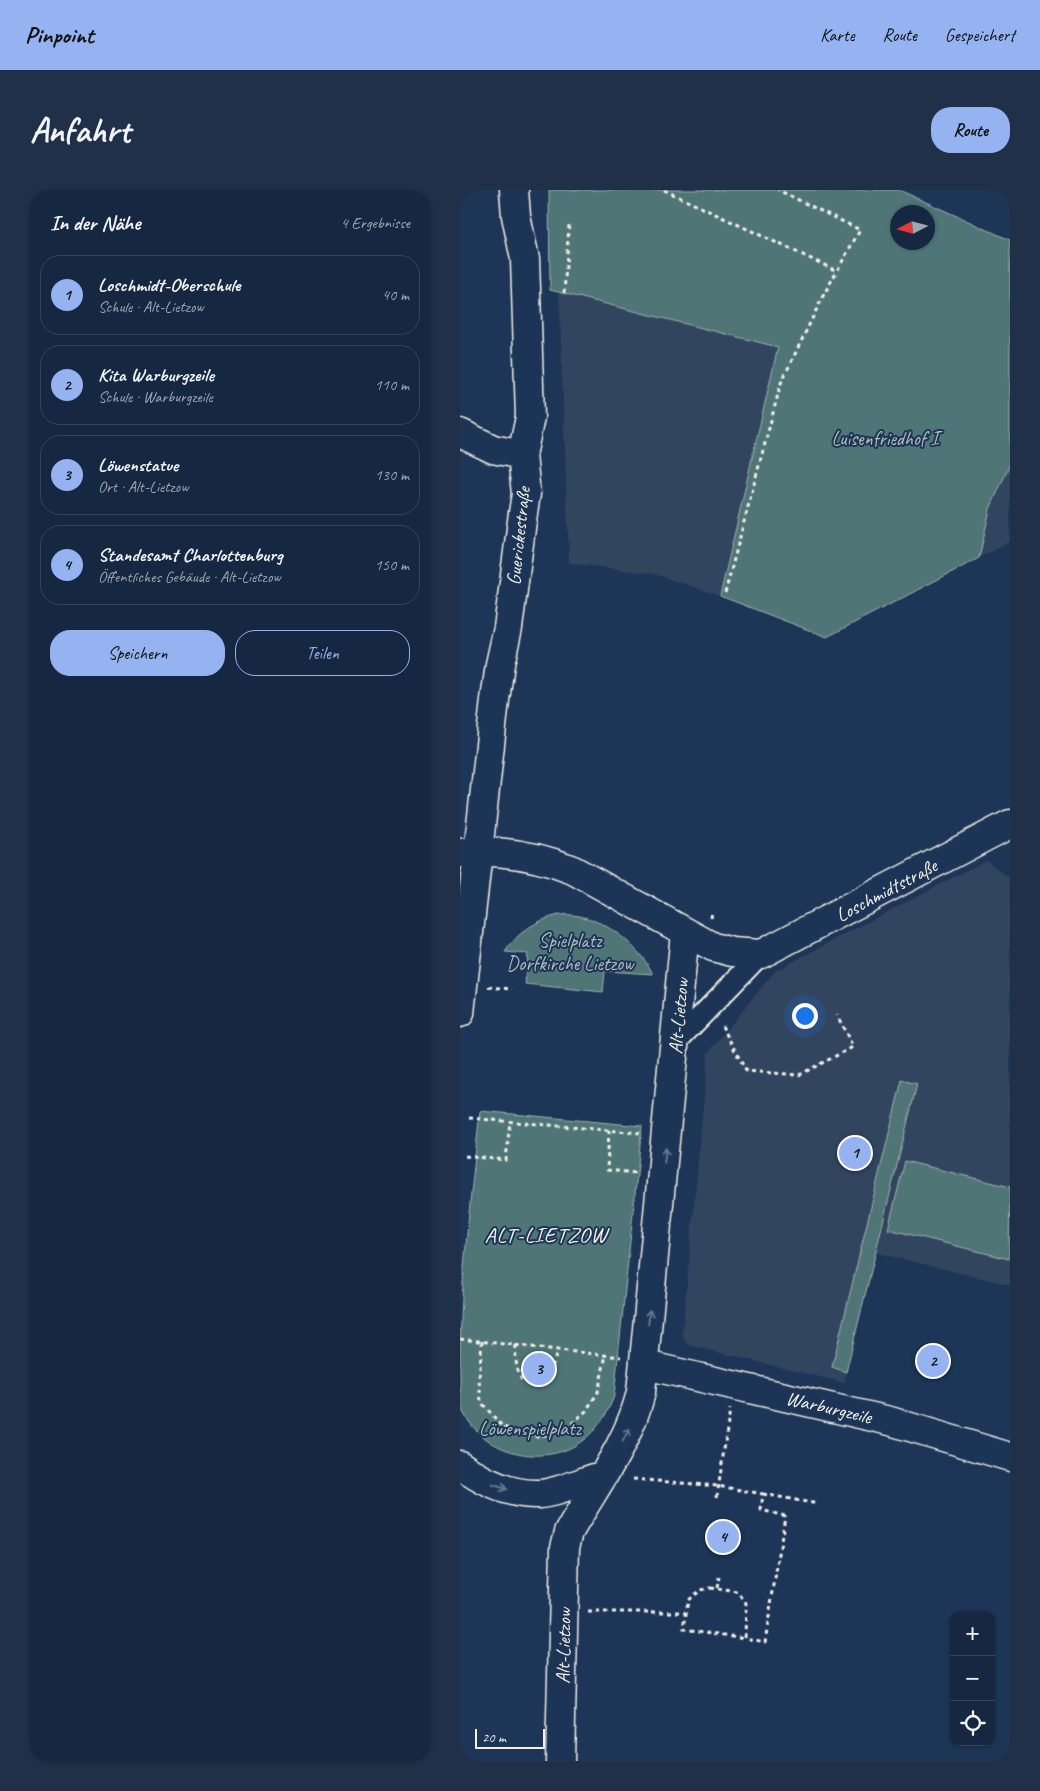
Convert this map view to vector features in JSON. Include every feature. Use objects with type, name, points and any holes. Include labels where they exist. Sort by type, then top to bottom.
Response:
[{"type":"street","name":"Guerickestraße","points":[[468,852],[500,664],[508,628],[524,504],[522,454],[530,417],[525,259],[516,216],[514,190]]},
{"type":"street","points":[[460,433],[493,449],[522,454]]},
{"type":"street","name":"Loschmidtstraße","points":[[676,1042],[761,954],[1010,824]]},
{"type":"street","points":[[460,1013],[468,852],[520,854],[549,860],[572,870],[713,947],[732,952],[761,954]]},
{"type":"street","name":"Alt-Lietzow","points":[[560,1761],[565,1548],[569,1532],[627,1435],[635,1416],[636,1361],[676,1042],[685,932]]},
{"type":"street","name":"Warburgzeile","points":[[636,1361],[890,1421],[1010,1457]]},
{"type":"street","points":[[460,1465],[498,1486],[515,1492],[544,1493],[601,1476]]},
{"type":"street","points":[[544,1493],[569,1532]]},
{"type":"path","points":[[664,190],[837,271]]},
{"type":"path","points":[[725,592],[782,383],[837,271],[860,230],[778,190]]},
{"type":"path","points":[[564,293],[569,225]]},
{"type":"path","points":[[482,987],[512,989]]},
{"type":"path","points":[[722,1026],[746,1071],[799,1075],[853,1047],[837,1015]]},
{"type":"path","points":[[469,1118],[648,1133]]},
{"type":"path","points":[[465,1156],[506,1160],[510,1121]]},
{"type":"path","points":[[609,1130],[607,1170],[644,1173]]},
{"type":"path","points":[[460,1339],[606,1355],[636,1361]]},
{"type":"path","points":[[482,1342],[479,1379],[482,1402],[502,1426],[527,1437],[545,1436],[567,1428],[586,1411],[598,1392],[606,1355]]},
{"type":"path","points":[[516,1345],[516,1364],[519,1377],[523,1382],[536,1386],[547,1382],[558,1350]]},
{"type":"path","points":[[717,1497],[730,1406]]},
{"type":"path","points":[[633,1479],[718,1486],[818,1504]]},
{"type":"path","points":[[745,1638],[746,1603],[738,1592],[718,1588],[700,1590],[688,1600],[685,1612],[684,1629],[765,1642],[785,1516],[761,1510],[763,1494]]},
{"type":"path","points":[[718,1588],[719,1577]]},
{"type":"path","points":[[585,1612],[685,1612]]},
{"type":"shaded area","points":[[559,292],[778,347],[720,596],[654,574],[569,563]]},
{"type":"shaded area","points":[[1010,464],[1010,541],[979,558],[990,509]]},
{"type":"shaded area","points":[[986,860],[1010,879],[1010,1285],[877,1253],[844,1383],[688,1345],[682,1336],[708,1053],[775,971]]},
{"type":"green space","name":"Luisenfriedhof I","points":[[549,190],[899,190],[932,205],[890,205],[890,250],[935,250],[935,206],[1010,240],[1010,464],[990,509],[979,558],[827,637],[720,596],[778,347],[550,290]]},
{"type":"green space","name":"Spielplatz Dorfkirche Lietzow","points":[[559,915],[587,918],[601,923],[614,931],[637,951],[653,974],[605,971],[603,992],[525,984],[528,954],[505,952],[516,938],[528,928],[543,920]]},
{"type":"green space","points":[[902,1080],[917,1084],[846,1372],[832,1367]]},
{"type":"green space","name":"Löwenspielplatz","points":[[480,1111],[642,1126],[614,1396],[604,1417],[590,1434],[573,1447],[551,1454],[524,1454],[499,1447],[478,1432],[462,1410],[460,1393],[460,1332],[467,1238]]},
{"type":"green space","points":[[905,1161],[1010,1187],[1009,1259],[888,1229]]},
{"type":"place","name":"Loschmidt-Oberschule","points":[[855,1153]]},
{"type":"place","name":"Kita Warburgzeile","points":[[933,1361]]},
{"type":"place","name":"Löwenstatue","points":[[539,1369]]},
{"type":"place","name":"Standesamt Charlottenburg","points":[[723,1537]]},
{"type":"district","name":"ALT-LIETZOW","points":[[546,1234]]}]
